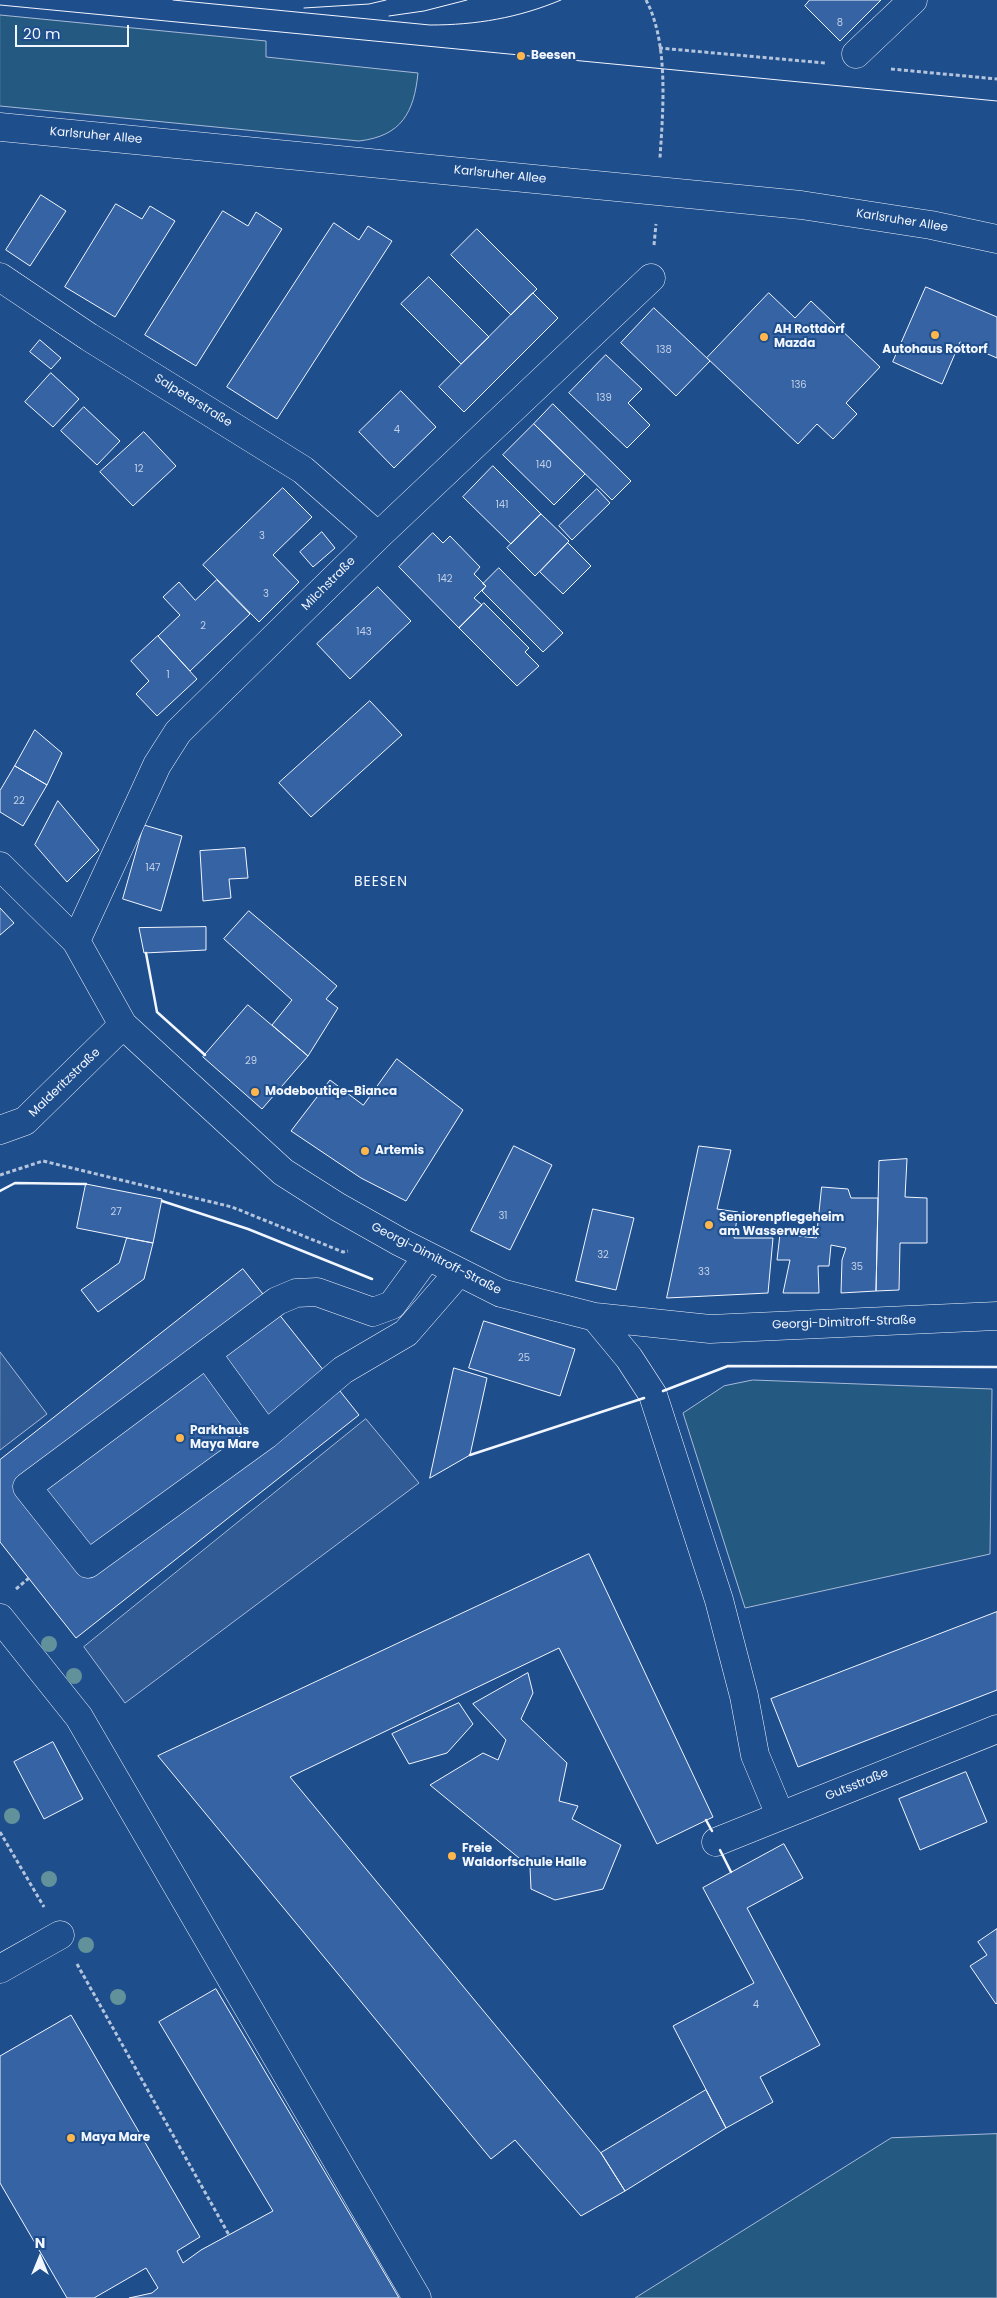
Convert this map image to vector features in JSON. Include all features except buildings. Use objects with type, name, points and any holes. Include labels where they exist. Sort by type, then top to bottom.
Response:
[{"type":"street","points":[[856,54],[913,0]]},
{"type":"street","name":"Karlsruher Allee","points":[[0,127],[801,205],[931,225],[997,239]]},
{"type":"street","name":"Salpeterstraße","points":[[0,277],[89,337],[303,470],[378,536]]},
{"type":"street","name":"Milchstraße","points":[[76,941],[157,764],[178,732],[378,536],[651,278]]},
{"type":"street","name":"Georgi-Dimitroff-Straße","points":[[0,866],[76,941],[123,1025],[283,1172],[338,1207],[427,1257],[501,1293],[595,1317],[710,1328],[997,1316]]},
{"type":"street","name":"Malderitzstraße","points":[[0,1130],[25,1121],[123,1025]]},
{"type":"street","points":[[427,1257],[392,1305],[373,1312],[317,1292],[296,1293],[277,1301],[27,1487],[88,1564],[266,1435],[343,1370],[406,1333],[459,1272]]},
{"type":"street","points":[[595,1317],[629,1358],[653,1395],[719,1600],[744,1696],[755,1754],[780,1815]]},
{"type":"street","points":[[207,1354],[266,1435]]},
{"type":"street","points":[[0,1618],[79,1717],[417,2298]]},
{"type":"street","name":"Gutsstraße","points":[[716,1842],[997,1729]]},
{"type":"street","points":[[0,1969],[60,1935]]},
{"type":"path","points":[[646,0],[655,16],[664,88],[651,278]]},
{"type":"path","points":[[0,1175],[44,1161],[232,1207],[343,1252],[400,1242]]},
{"type":"path","points":[[0,1832],[229,2235]]},
{"type":"shaded area","points":[[0,15],[266,41],[266,57],[418,73],[416,87],[409,110],[396,128],[386,134],[359,141],[0,106]]},
{"type":"shaded area","points":[[0,1352],[47,1414],[0,1450]]},
{"type":"shaded area","points":[[753,1380],[992,1389],[990,1554],[745,1608],[683,1413],[724,1386]]},
{"type":"shaded area","points":[[366,1419],[419,1483],[125,1703],[84,1647]]},
{"type":"shaded area","points":[[997,2134],[997,2298],[635,2298],[891,2138]]},
{"type":"tram line","points":[[173,0],[430,25],[464,24],[513,16],[561,0]]},
{"type":"tram line","points":[[304,8],[369,4],[386,0]]},
{"type":"tram line","points":[[389,16],[424,11],[467,0]]},
{"type":"tram line","points":[[0,5],[997,101]]},
{"type":"wall","points":[[146,953],[157,1012],[205,1055]]},
{"type":"wall","points":[[0,1191],[15,1183],[86,1184]]},
{"type":"wall","points":[[162,1201],[248,1229],[372,1279]]},
{"type":"wall","points":[[663,1391],[728,1366],[997,1367]]},
{"type":"wall","points":[[470,1455],[644,1398]]},
{"type":"wall","points":[[706,1820],[712,1831]]},
{"type":"wall","points":[[720,1850],[731,1872]]},
{"type":"place","name":"Beesen","points":[[521,56]]},
{"type":"place","name":"Autohaus Rottorf","points":[[935,335]]},
{"type":"place","name":"AH Rottdorf Mazda","points":[[764,337]]},
{"type":"place","name":"Modeboutiqe-Bianca","points":[[255,1092]]},
{"type":"place","name":"Artemis","points":[[365,1151]]},
{"type":"place","name":"Seniorenpflegeheim am Wasserwerk","points":[[709,1225]]},
{"type":"place","name":"Parkhaus Maya Mare","points":[[180,1438]]},
{"type":"place","name":"Freie Waldorfschule Halle","points":[[452,1856]]},
{"type":"place","name":"Maya Mare","points":[[71,2138]]},
{"type":"district","name":"BEESEN","points":[[381,882]]}]
